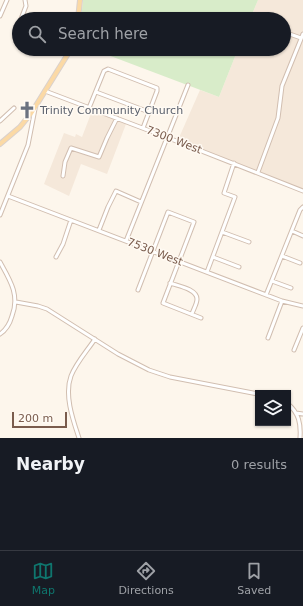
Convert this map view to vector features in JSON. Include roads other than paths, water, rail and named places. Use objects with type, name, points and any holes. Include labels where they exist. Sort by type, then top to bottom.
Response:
[{"type":"main road","points":[[79,12],[80,0]]},
{"type":"main road","points":[[0,144],[20,127],[36,107],[66,56]]},
{"type":"street","points":[[0,16],[7,0]]},
{"type":"street","points":[[24,12],[26,6],[25,0]]},
{"type":"street","points":[[291,34],[301,38]]},
{"type":"street","points":[[258,172],[278,118],[282,86],[303,34]]},
{"type":"street","points":[[90,108],[105,69],[108,69],[157,88],[143,128]]},
{"type":"street","points":[[126,241],[166,137],[188,86]]},
{"type":"street","name":"7300 West","points":[[45,91],[258,172],[303,191]]},
{"type":"street","points":[[96,92],[149,112]]},
{"type":"street","points":[[0,215],[28,145],[36,107]]},
{"type":"street","points":[[0,121],[14,108]]},
{"type":"street","points":[[63,176],[65,162],[71,148],[99,157],[117,118]]},
{"type":"street","points":[[207,272],[235,198],[224,193],[234,163]]},
{"type":"street","points":[[99,230],[116,191],[142,202]]},
{"type":"street","name":"7530 West","points":[[8,196],[282,301],[303,306]]},
{"type":"street","points":[[266,295],[300,210],[303,207]]},
{"type":"street","points":[[138,290],[168,212],[194,222],[163,303],[201,318]]},
{"type":"street","points":[[56,257],[63,244],[71,220]]},
{"type":"street","points":[[292,231],[303,236]]},
{"type":"street","points":[[222,232],[249,242]]},
{"type":"street","points":[[282,256],[300,263]]},
{"type":"street","points":[[213,257],[239,267]]},
{"type":"street","points":[[0,262],[13,288],[16,302],[9,323],[0,334]]},
{"type":"street","points":[[272,281],[291,288]]},
{"type":"street","points":[[170,283],[195,294],[197,300],[192,314]]},
{"type":"street","points":[[268,338],[282,301]]},
{"type":"street","points":[[16,302],[47,309],[135,364],[154,372],[170,377],[255,393]]},
{"type":"street","points":[[294,350],[303,328]]},
{"type":"street","points":[[79,438],[70,402],[69,385],[74,370],[95,339]]},
{"type":"street","points":[[291,407],[296,413],[300,423],[300,438]]},
{"type":"street","points":[[296,413],[303,414]]},
{"type":"place","name":"Trinity Community Church","points":[[27,110]]}]
